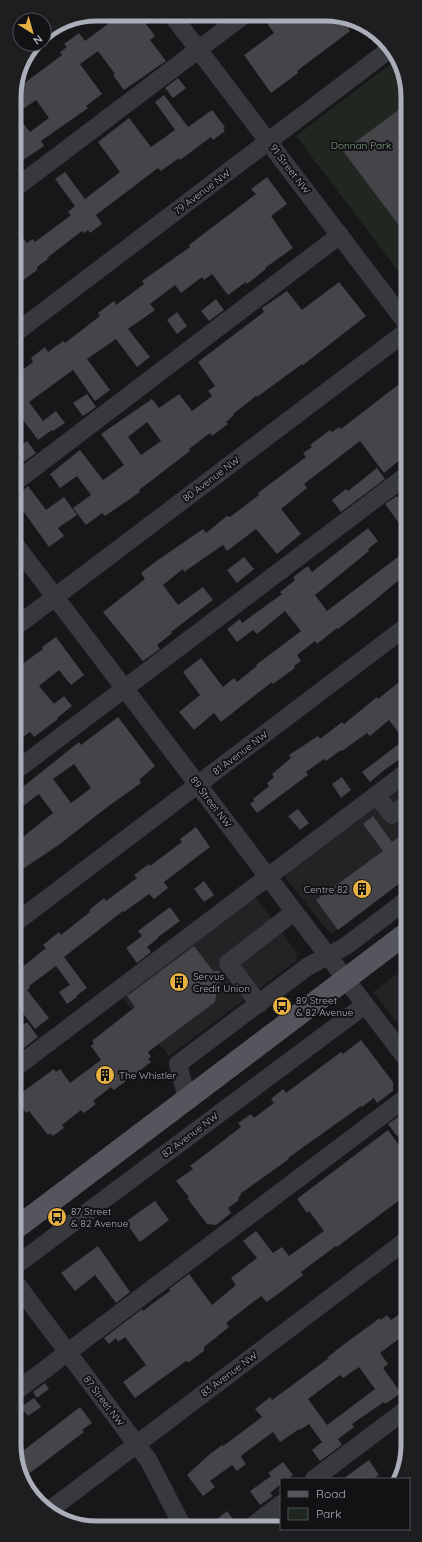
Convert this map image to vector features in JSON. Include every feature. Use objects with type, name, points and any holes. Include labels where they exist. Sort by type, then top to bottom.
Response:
[{"type":"main road","points":[[21,1224],[401,937]]},
{"type":"street","name":"91 Street NW","points":[[177,21],[401,316]]},
{"type":"street","points":[[21,184],[236,21]]},
{"type":"street","name":"79 Avenue NW","points":[[21,329],[386,52]]},
{"type":"street","points":[[21,478],[340,235]]},
{"type":"street","name":"80 Avenue NW","points":[[21,623],[401,336]]},
{"type":"street","points":[[21,767],[401,480]]},
{"type":"street","name":"89 Street NW","points":[[21,552],[327,956],[401,1051]]},
{"type":"street","name":"81 Avenue NW","points":[[21,918],[401,631]]},
{"type":"street","points":[[21,1063],[401,776]]},
{"type":"street","points":[[376,795],[392,815],[401,808]]},
{"type":"street","points":[[187,1099],[178,1064],[307,967],[346,946],[401,904]]},
{"type":"street","points":[[259,1004],[228,962],[294,912]]},
{"type":"street","name":"82 Avenue NW","points":[[21,1262],[365,1005]]},
{"type":"street","points":[[21,1388],[401,1101]]},
{"type":"street","name":"83 Avenue NW","points":[[54,1507],[401,1244]]},
{"type":"street","name":"87 Street NW","points":[[21,1290],[148,1461],[180,1521]]},
{"type":"street","points":[[315,1478],[401,1413]]},
{"type":"street","points":[[259,1521],[280,1505]]},
{"type":"shaded area","points":[[401,780],[401,881],[332,933],[328,931],[281,872]]},
{"type":"shaded area","points":[[253,894],[297,953],[296,961],[169,1056],[119,993]]},
{"type":"shaded area","points":[[401,971],[401,1028],[373,992]]},
{"type":"green space","name":"Donnan Park","points":[[393,63],[400,82],[401,97],[401,275],[296,136]]},
{"type":"building","points":[[112,21],[147,21],[146,24],[155,36],[150,40],[166,61],[124,90],[113,75],[115,74],[98,51],[80,64],[102,94],[86,106],[88,108],[41,141],[44,146],[21,161],[21,120],[30,132],[49,118],[36,100],[21,110],[23,84],[62,55],[60,52],[67,47],[64,44],[79,33],[85,41]]},
{"type":"building","points":[[265,21],[330,21],[340,22],[352,26],[348,29],[350,31],[297,71],[298,73],[271,93],[244,55],[274,33]]},
{"type":"building","points":[[178,78],[186,88],[173,98],[165,88]]},
{"type":"building","points":[[164,95],[188,127],[212,110],[225,127],[223,128],[225,131],[213,140],[211,137],[180,160],[179,158],[161,171],[158,168],[96,215],[102,224],[90,233],[88,230],[84,233],[82,231],[47,258],[48,259],[37,267],[37,270],[21,282],[21,235],[27,243],[33,239],[35,242],[71,215],[68,212],[75,206],[55,179],[65,172],[85,199],[120,172],[98,142],[129,118],[151,147],[175,130],[155,102]]},
{"type":"building","points":[[400,109],[401,228],[343,151]]},
{"type":"building","points":[[267,177],[287,204],[271,216],[293,248],[265,268],[266,269],[247,284],[246,282],[228,295],[212,274],[204,280],[202,277],[181,293],[175,285],[150,304],[155,310],[128,329],[150,357],[137,367],[116,339],[87,359],[110,390],[95,401],[73,370],[29,402],[43,421],[56,411],[65,423],[38,440],[21,417],[21,371],[33,362],[31,358],[45,347],[48,352],[63,341],[65,343],[100,316],[98,313],[114,301],[116,305],[144,284],[142,281],[190,247],[189,245],[256,194],[251,189]]},
{"type":"building","points":[[339,282],[366,316],[303,365],[302,364],[257,397],[256,396],[233,414],[234,415],[226,422],[228,424],[212,436],[210,433],[189,449],[190,451],[139,490],[140,492],[105,516],[102,513],[86,525],[73,508],[91,495],[77,476],[60,488],[50,474],[80,450],[103,480],[124,465],[101,434],[152,399],[159,408],[179,394],[192,411],[212,396],[208,391],[215,386],[198,362],[264,312],[262,308],[287,291],[302,310]],"holes":[[[147,422],[161,441],[141,455],[128,437]]]},
{"type":"building","points":[[216,299],[224,310],[209,321],[201,311]]},
{"type":"building","points":[[177,312],[187,326],[177,334],[167,320]]},
{"type":"building","points":[[401,383],[401,459],[384,473],[360,441],[304,484],[307,488],[281,509],[301,534],[277,554],[256,529],[227,551],[223,545],[184,572],[183,569],[163,585],[178,605],[203,587],[213,600],[171,632],[172,633],[157,645],[160,649],[143,661],[103,612],[145,579],[141,573],[155,562],[203,529],[206,533],[227,516],[230,517],[259,495],[258,493],[306,457],[303,453],[312,447],[310,445],[330,430],[332,432],[339,427],[341,429]]},
{"type":"building","points":[[87,394],[96,407],[83,416],[73,403]]},
{"type":"building","points":[[27,441],[36,453],[21,464],[21,445]]},
{"type":"building","points":[[377,468],[385,479],[341,512],[332,500],[346,489],[348,491]]},
{"type":"building","points":[[28,486],[46,510],[64,497],[77,515],[58,528],[64,536],[49,547],[21,508],[21,492]]},
{"type":"building","points":[[397,496],[401,502],[401,526],[385,504]]},
{"type":"building","points":[[368,528],[378,541],[368,549],[369,551],[315,595],[327,611],[401,555],[401,583],[399,580],[369,605],[317,644],[315,641],[297,655],[301,661],[294,666],[295,668],[273,684],[272,682],[221,722],[214,713],[194,730],[179,712],[200,695],[183,672],[201,658],[223,687],[234,678],[237,682],[257,666],[256,665],[301,631],[285,611],[257,634],[253,630],[237,642],[227,629],[240,619],[242,623],[282,594],[280,592],[295,580],[293,577],[308,566],[312,572]]},
{"type":"building","points":[[244,557],[254,569],[237,583],[227,570]]},
{"type":"building","points":[[56,637],[84,675],[71,685],[59,670],[39,686],[54,704],[64,696],[72,706],[57,718],[58,719],[34,737],[30,732],[21,739],[21,665],[43,649],[42,647]]},
{"type":"building","points":[[401,681],[401,736],[389,720],[370,736],[367,733],[326,761],[324,759],[306,772],[308,775],[257,813],[250,804],[254,801],[253,799],[269,786],[267,783],[274,777],[272,774],[291,758],[289,755],[318,736],[320,739],[342,722],[344,724],[377,697],[378,699]]},
{"type":"building","points":[[118,717],[155,766],[139,780],[141,783],[60,844],[21,870],[21,838],[53,813],[39,794],[21,808],[21,788],[79,742],[81,745]],"holes":[[[74,764],[91,788],[71,803],[53,779]]]},
{"type":"building","points":[[401,742],[401,758],[370,782],[362,772]]},
{"type":"building","points":[[342,777],[351,790],[341,798],[332,784]]},
{"type":"building","points":[[298,809],[309,823],[300,830],[288,816]]},
{"type":"building","name":"Centre 82","points":[[373,816],[392,842],[401,835],[401,882],[338,930],[316,900],[383,851],[363,824]]},
{"type":"building","points":[[196,827],[210,847],[164,882],[168,888],[154,899],[149,894],[124,912],[123,911],[64,957],[87,988],[76,996],[77,997],[67,1004],[59,992],[70,985],[56,966],[29,986],[30,988],[27,990],[49,1018],[35,1029],[21,1011],[21,968],[46,948],[43,945],[59,932],[61,935],[90,912],[89,910],[104,898],[106,901],[137,878],[134,875],[149,864],[150,866],[182,842],[180,839]]},
{"type":"building","points":[[204,881],[214,895],[204,902],[194,889]]},
{"type":"building","points":[[170,907],[180,921],[147,947],[151,952],[137,963],[126,948],[142,936],[138,931]]},
{"type":"building","points":[[194,946],[213,971],[220,971],[215,1002],[148,1052],[151,1057],[148,1059],[151,1062],[114,1090],[111,1087],[93,1101],[96,1104],[84,1113],[81,1110],[62,1125],[64,1128],[53,1136],[50,1133],[48,1135],[29,1111],[26,1113],[21,1106],[21,1093],[54,1069],[56,1072],[60,1069],[70,1083],[101,1060],[91,1046],[94,1043],[92,1041],[135,1007],[127,996]]},
{"type":"building","points":[[27,1022],[38,1037],[21,1050],[21,1026]]},
{"type":"building","points":[[361,1040],[393,1082],[393,1091],[377,1103],[374,1098],[362,1107],[361,1106],[288,1158],[289,1159],[240,1194],[241,1195],[238,1198],[239,1200],[228,1208],[231,1213],[216,1225],[207,1224],[176,1181],[193,1169],[190,1166],[241,1127],[238,1123],[251,1114],[254,1118],[274,1103],[271,1099],[283,1089],[286,1093],[341,1052],[343,1054]]},
{"type":"building","points":[[401,1115],[401,1133],[397,1136],[388,1124]]},
{"type":"building","points":[[388,1130],[401,1148],[401,1195],[399,1197],[401,1199],[301,1272],[303,1275],[267,1302],[261,1296],[226,1323],[229,1327],[204,1347],[204,1351],[189,1362],[186,1361],[135,1398],[123,1382],[146,1365],[125,1337],[118,1342],[116,1338],[109,1344],[104,1338],[142,1309],[143,1311],[170,1291],[169,1289],[189,1274],[212,1305],[236,1285],[231,1278],[257,1258],[243,1241],[256,1231],[273,1253],[282,1247],[289,1256],[324,1231],[309,1211],[307,1213],[297,1199]]},
{"type":"building","points":[[155,1201],[169,1220],[140,1242],[125,1222]]},
{"type":"building","points":[[98,1246],[130,1292],[116,1303],[95,1275],[75,1291],[61,1273]]},
{"type":"building","points":[[401,1313],[401,1337],[380,1353],[388,1364],[383,1368],[401,1393],[385,1404],[384,1402],[352,1424],[354,1427],[338,1439],[342,1445],[320,1461],[312,1450],[322,1442],[309,1424],[280,1442],[273,1432],[242,1455],[241,1457],[246,1464],[237,1471],[232,1465],[210,1481],[215,1487],[203,1496],[187,1475],[210,1454],[262,1417],[255,1409],[270,1397],[272,1400],[329,1358],[328,1357],[343,1345],[380,1318],[381,1320],[387,1315],[391,1320]],"holes":[[[359,1367],[375,1389],[327,1425],[308,1399],[340,1375],[343,1378]]]},
{"type":"building","points":[[45,1383],[49,1389],[37,1398],[33,1392]]},
{"type":"building","points":[[34,1398],[41,1407],[28,1416],[21,1407]]},
{"type":"building","points":[[80,1407],[92,1423],[82,1430],[84,1432],[27,1475],[22,1452]]},
{"type":"building","points":[[369,1460],[379,1475],[374,1478],[344,1478]]},
{"type":"building","points":[[283,1462],[293,1475],[289,1478],[280,1478],[280,1485],[270,1493],[273,1496],[260,1505],[250,1491],[271,1476],[268,1473]]},
{"type":"building","points":[[227,1511],[234,1521],[214,1521]]},
{"type":"place","name":"Centre 82","points":[[362,889]]},
{"type":"place","name":"Servus Credit Union","points":[[179,982]]},
{"type":"place","name":"89 Street & 82 Avenue","points":[[282,1006]]},
{"type":"place","name":"The Whistler","points":[[105,1075]]},
{"type":"place","name":"87 Street & 82 Avenue","points":[[57,1217]]}]
